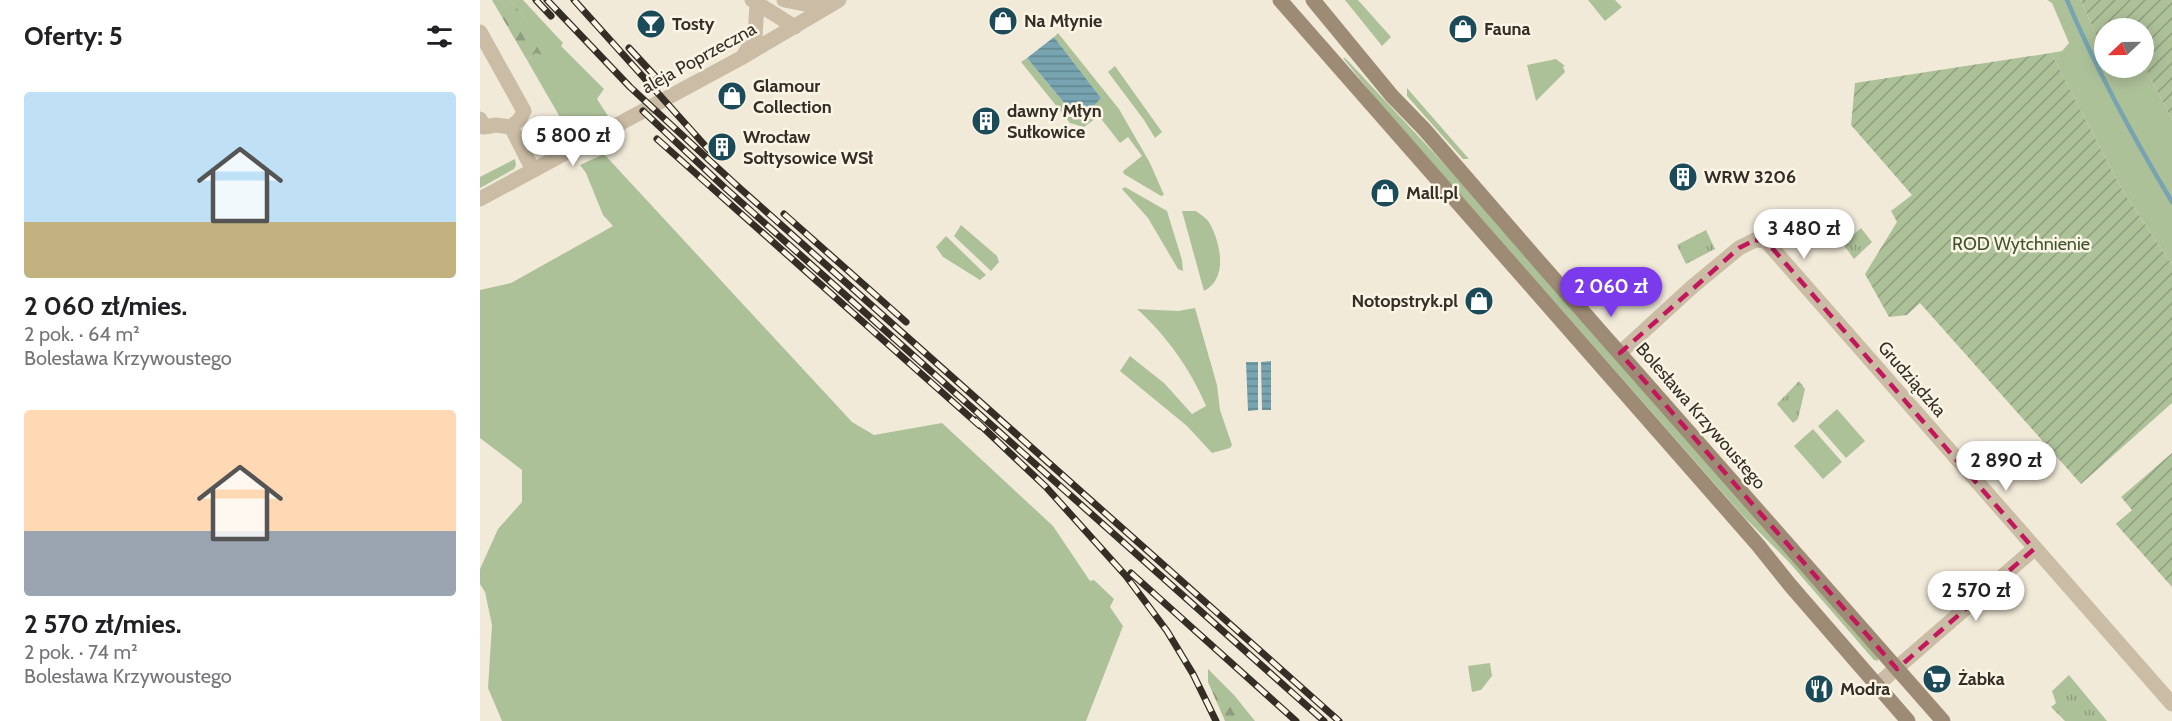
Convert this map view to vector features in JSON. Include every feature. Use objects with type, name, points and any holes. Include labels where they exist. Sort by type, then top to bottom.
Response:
[{"type":"main road","points":[[1280,0],[1626,394],[1908,721]]},
{"type":"main road","name":"Bolesława Krzywoustego","points":[[1312,0],[1392,96],[1425,129],[1943,721]]},
{"type":"street","points":[[783,0],[815,6],[836,2]]},
{"type":"street","points":[[783,0],[795,27]]},
{"type":"street","points":[[754,2],[795,27]]},
{"type":"street","points":[[741,58],[748,51],[755,36],[754,2]]},
{"type":"street","name":"aleja Poprzeczna","points":[[480,200],[741,58],[836,2]]},
{"type":"street","points":[[480,32],[524,111],[520,119],[511,127],[496,125],[484,127],[480,119]]},
{"type":"street","points":[[511,127],[533,170]]},
{"type":"street","name":"Grudziądzka","points":[[1620,353],[1692,287],[1739,248],[1755,240],[1766,241],[2172,704]]},
{"type":"street","points":[[1877,685],[2034,549]]},
{"type":"highlighted area","points":[[1755,240],[1766,241],[2034,549],[1897,669],[1620,353],[1739,248]]},
{"type":"green space","points":[[492,0],[510,0],[538,34],[543,34],[552,47],[547,56],[536,53],[527,60]]},
{"type":"green space","points":[[510,0],[523,0],[563,43],[561,46],[604,89],[597,99],[608,116],[572,138],[527,60],[536,53],[538,35]]},
{"type":"green space","points":[[1345,0],[1358,0],[1391,37],[1382,46]]},
{"type":"green space","points":[[1588,0],[1615,0],[1622,7],[1605,21]]},
{"type":"green space","points":[[2047,0],[2081,0],[2094,31],[2094,78],[2150,78],[2172,120],[2172,265],[2121,188],[2051,53],[2062,51],[2069,43],[2052,3]]},
{"type":"green space","points":[[2081,0],[2172,0],[2172,120],[2150,78],[2154,78],[2154,18],[2094,18],[2094,31]]},
{"type":"green space","points":[[1058,33],[1119,109],[1150,163],[1164,195],[1161,196],[1124,174],[1123,171],[1142,156],[1128,137],[1120,143],[1099,116],[1084,127],[1070,123],[1021,62],[1027,58],[1075,116],[1101,98],[1054,37]]},
{"type":"green space","name":"ROD Wytchnienie","points":[[2051,53],[2121,188],[2172,265],[2172,403],[2081,484],[1920,303],[1907,315],[1889,317],[1865,274],[1897,222],[1891,211],[1912,195],[1851,125],[1855,83]]},
{"type":"green space","points":[[1343,58],[1449,169],[1878,657],[1878,661],[1874,660],[1788,561],[1744,517],[1377,100]]},
{"type":"green space","points":[[1556,59],[1565,66],[1563,67],[1565,72],[1536,101],[1527,65]]},
{"type":"green space","points":[[1115,66],[1162,132],[1155,138],[1108,72]]},
{"type":"green space","points":[[1407,88],[1469,159],[1463,159],[1407,96]]},
{"type":"green space","points":[[604,154],[852,422],[874,435],[942,423],[1053,526],[1090,581],[1094,580],[1114,599],[1110,607],[1123,626],[1086,721],[502,721],[488,688],[492,625],[485,592],[480,584],[480,569],[498,529],[522,502],[522,470],[480,438],[480,290],[511,283],[613,226],[603,215],[586,173],[580,165]]},
{"type":"green space","points":[[515,159],[514,169],[480,188],[480,177]]},
{"type":"green space","points":[[1125,187],[1167,211],[1182,260],[1183,271],[1178,269],[1148,218],[1122,189]]},
{"type":"green space","points":[[1182,211],[1196,211],[1206,219],[1217,241],[1220,260],[1217,278],[1204,291]]},
{"type":"green space","points":[[961,225],[997,256],[999,262],[991,271],[954,236]]},
{"type":"green space","points":[[1861,228],[1872,242],[1854,259],[1843,244]]},
{"type":"green space","points":[[1706,230],[1715,249],[1686,264],[1677,245]]},
{"type":"green space","points":[[946,236],[986,275],[980,280],[943,257],[936,247]]},
{"type":"green space","points":[[1195,308],[1217,385],[1220,410],[1232,445],[1230,448],[1212,453],[1187,426],[1120,371],[1130,356],[1164,383],[1192,414],[1206,406],[1177,354],[1137,309],[1178,311]]},
{"type":"green space","points":[[1799,381],[1805,389],[1798,419],[1793,423],[1777,404]]},
{"type":"green space","points":[[1837,409],[1865,441],[1846,458],[1818,426]]},
{"type":"green space","points":[[1813,429],[1842,462],[1823,479],[1794,446]]},
{"type":"green space","points":[[2172,453],[2172,587],[2116,524],[2132,510],[2121,497]]},
{"type":"green space","points":[[1490,663],[1492,676],[1481,690],[1472,692],[1468,666]]},
{"type":"green space","points":[[1208,669],[1234,695],[1255,721],[1225,721],[1208,682]]},
{"type":"green space","points":[[2069,675],[2107,721],[2065,721],[2051,707],[2056,703],[2052,691]]},
{"type":"water","points":[[1054,37],[1101,98],[1082,118],[1075,116],[1027,58]]},
{"type":"water","points":[[1271,361],[1271,410],[1262,410],[1261,362]]},
{"type":"water","points":[[1246,362],[1258,362],[1258,410],[1248,411]]},
{"type":"waterway","points":[[2067,0],[2090,52],[2143,153],[2172,202]]},
{"type":"railway","points":[[536,0],[551,16]]},
{"type":"railway","points":[[547,0],[630,87],[734,183],[1339,721]]},
{"type":"railway","points":[[574,0],[709,150]]},
{"type":"railway","points":[[629,48],[655,76]]},
{"type":"railway","points":[[643,111],[724,187],[1324,721]]},
{"type":"railway","points":[[657,139],[980,426]]},
{"type":"railway","points":[[784,214],[906,322]]},
{"type":"railway","points":[[975,420],[1046,487],[1126,576],[1167,631],[1193,674],[1216,721]]},
{"type":"railway","points":[[1131,573],[1296,721]]},
{"type":"place","name":"Na Młynie","points":[[1003,21]]},
{"type":"place","name":"Tosty","points":[[651,24]]},
{"type":"place","name":"Fauna","points":[[1463,29]]},
{"type":"place","name":"Glamour Collection","points":[[732,96]]},
{"type":"place","name":"dawny Młyn Sułkowice","points":[[986,121]]},
{"type":"place","name":"Wrocław Sołtysowice WSł","points":[[722,147]]},
{"type":"place","name":"WRW 3206","points":[[1683,177]]},
{"type":"place","name":"Mall.pl","points":[[1385,193]]},
{"type":"place","name":"Notopstryk.pl","points":[[1479,301]]},
{"type":"place","name":"Żabka","points":[[1937,679]]},
{"type":"place","name":"Modra","points":[[1819,689]]}]
